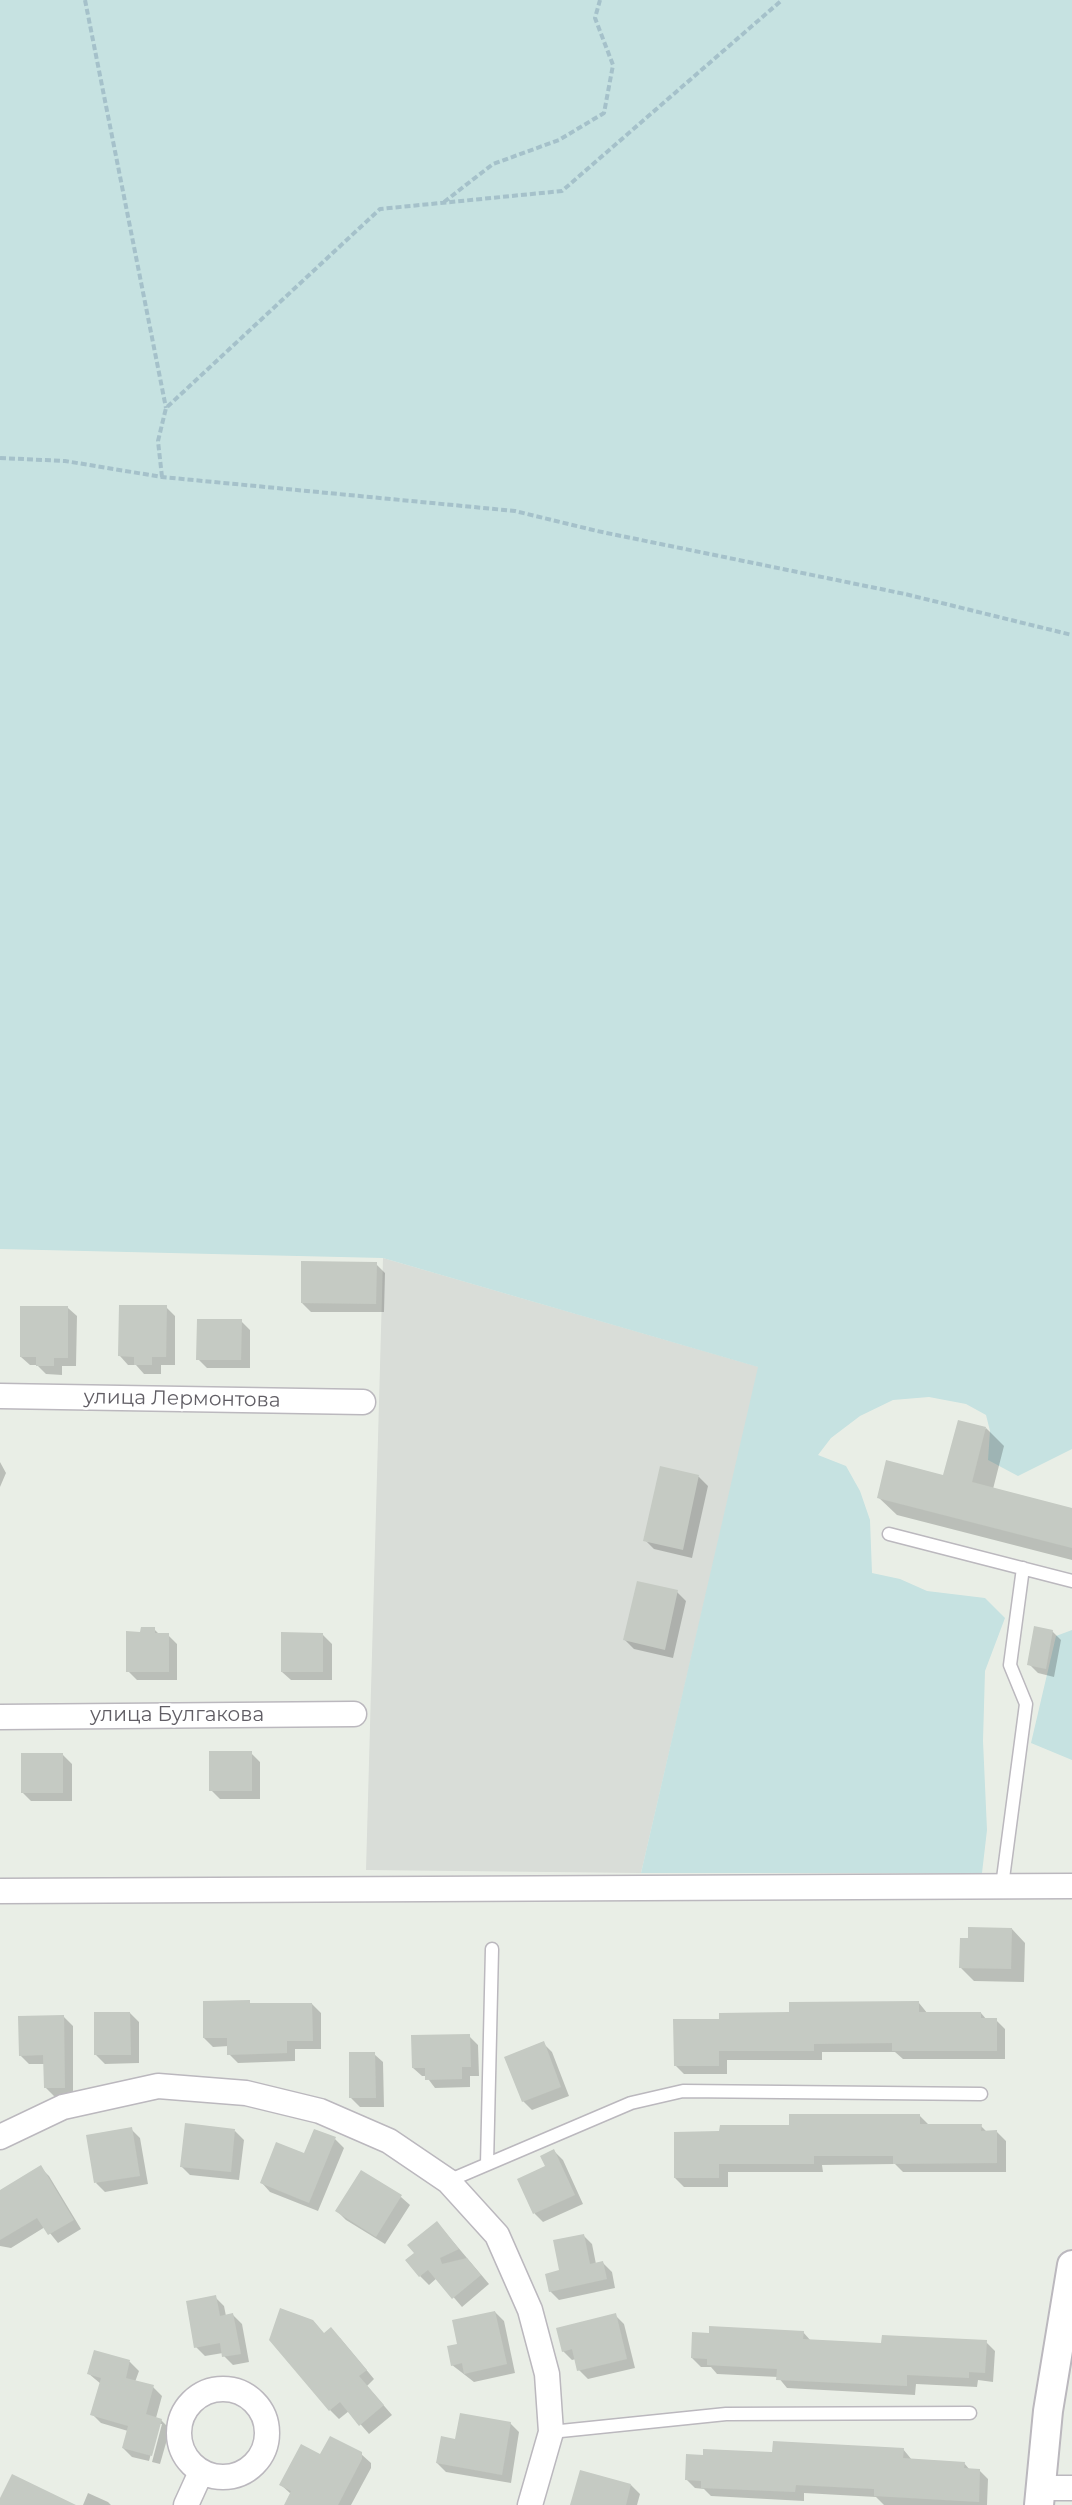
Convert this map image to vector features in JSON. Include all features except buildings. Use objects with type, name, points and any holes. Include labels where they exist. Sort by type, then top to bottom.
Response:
[{"type":"street","name":"улица Лермонтова","points":[[0,1396],[363,1402]]},
{"type":"street","name":"улица Булгакова","points":[[0,1717],[354,1714]]},
{"type":"street","points":[[0,1891],[1072,1886]]},
{"type":"street","points":[[0,2137],[63,2107],[158,2086],[246,2093],[330,2115],[388,2141],[448,2181],[497,2235],[530,2310],[547,2374],[551,2432],[530,2505]]},
{"type":"street","points":[[1072,2265],[1048,2411],[1039,2496],[1072,2488]]},
{"type":"street","points":[[186,2505],[201,2472]]},
{"type":"lane","points":[[889,1534],[1072,1581]]},
{"type":"lane","points":[[1002,1886],[1026,1704],[1010,1665],[1023,1568]]},
{"type":"lane","points":[[487,2164],[492,1949]]},
{"type":"lane","points":[[448,2181],[631,2103],[683,2091],[981,2094]]},
{"type":"lane","points":[[551,2432],[726,2414],[970,2413]]},
{"type":"path","points":[[85,0],[166,408],[158,441],[162,477]]},
{"type":"path","points":[[443,203],[493,164],[559,140],[604,113],[613,65],[595,18],[600,0]]},
{"type":"path","points":[[166,408],[380,209],[562,191],[782,0]]},
{"type":"path","points":[[0,458],[65,461],[162,477],[515,511],[597,531],[905,594],[1072,635]]},
{"type":"shaded area","points":[[0,0],[1072,0],[1072,1449],[1018,1476],[988,1460],[990,1431],[986,1415],[966,1404],[929,1397],[893,1400],[860,1416],[831,1438],[818,1455],[846,1466],[860,1491],[870,1520],[872,1573],[900,1579],[927,1591],[985,1598],[1005,1618],[985,1671],[983,1741],[987,1830],[982,1873],[641,1873],[758,1367],[383,1258],[0,1249]]},
{"type":"shaded area","points":[[383,1258],[759,1367],[641,1873],[366,1870]]},
{"type":"shaded area","points":[[1072,1630],[1072,1760],[1031,1743],[1056,1636]]}]
